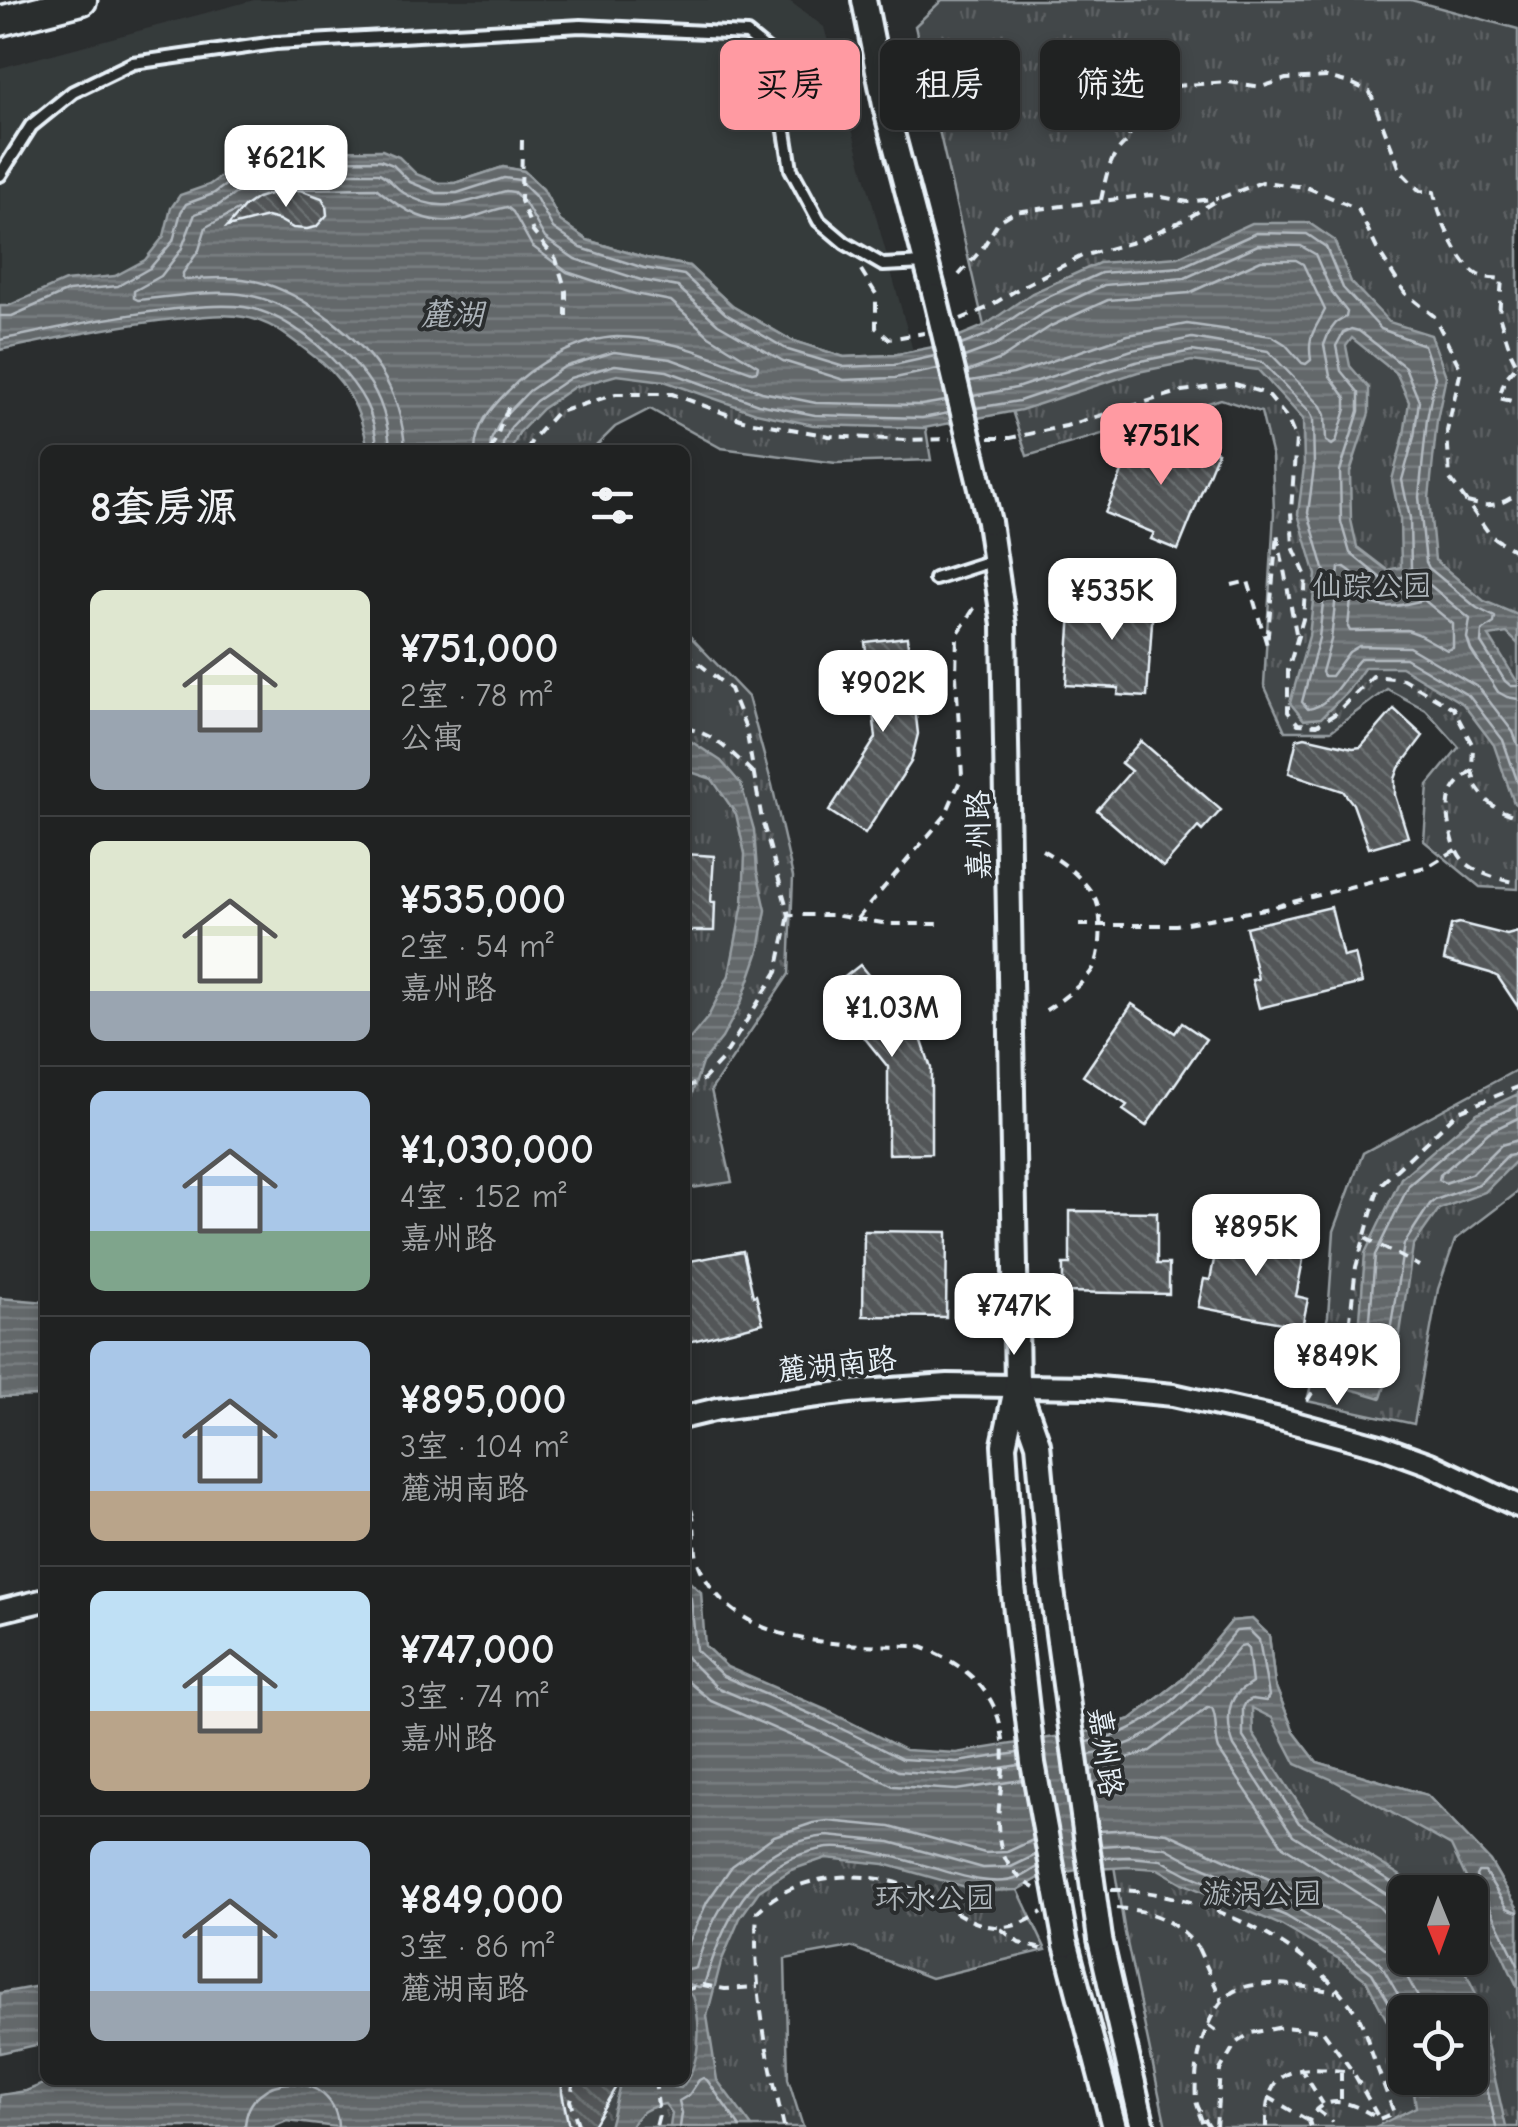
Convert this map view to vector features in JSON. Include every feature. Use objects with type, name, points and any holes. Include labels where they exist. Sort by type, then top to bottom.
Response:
[{"type":"main road","points":[[0,21],[82,0]]},
{"type":"street","name":"嘉州路","points":[[864,0],[886,110],[989,522],[1004,625],[1016,1384],[1004,1445],[1013,1586],[1056,1947],[1114,2127]]},
{"type":"street","name":"嘉州路","points":[[1016,1384],[1038,1444],[1051,1583],[1100,1939],[1144,2127]]},
{"type":"street","name":"麓湖南路","points":[[690,1416],[718,1409],[948,1385],[1089,1387],[1173,1395],[1280,1418],[1380,1446],[1430,1464],[1518,1506]]},
{"type":"street","points":[[0,1611],[40,1601]]},
{"type":"lane","points":[[0,176],[32,126],[72,92],[134,62],[275,44],[581,26],[748,34],[769,52],[791,169],[819,222],[883,265],[927,263]]},
{"type":"lane","points":[[935,579],[994,560]]},
{"type":"path","points":[[1101,200],[1116,151],[1130,139],[1126,118],[1131,99],[1158,96],[1160,87],[1229,82],[1261,87],[1286,79],[1327,77],[1370,92],[1401,172],[1420,191],[1434,192],[1436,206],[1475,274],[1502,280],[1500,315],[1518,365],[1506,379],[1499,398],[1518,399]]},
{"type":"path","points":[[522,140],[522,200],[534,232],[556,260],[566,291],[566,316]]},
{"type":"path","points":[[950,324],[1082,256],[1137,241],[1188,218],[1220,198],[1262,182],[1306,187],[1358,209],[1378,251],[1405,293],[1434,316],[1461,370],[1447,431],[1450,480],[1491,536],[1518,552]]},
{"type":"path","points":[[959,275],[999,222],[1014,212],[1151,195],[1188,202],[1220,198]]},
{"type":"path","points":[[845,243],[876,294],[876,328],[889,340],[932,331]]},
{"type":"path","points":[[976,439],[1010,438],[1066,426],[1182,391],[1236,384],[1267,394],[1287,418],[1296,439],[1293,547],[1306,576],[1302,619],[1288,670],[1288,712],[1298,724],[1317,724],[1335,714],[1373,676],[1403,679],[1452,708],[1474,746],[1472,770],[1476,786],[1498,809],[1518,817]]},
{"type":"path","points":[[530,445],[556,413],[616,394],[672,394],[743,420],[828,436],[958,439]]},
{"type":"path","points":[[493,445],[510,403]]},
{"type":"path","points":[[1466,502],[1487,508],[1506,503],[1518,493]]},
{"type":"path","points":[[1232,585],[1248,581],[1267,645],[1277,533],[1297,638]]},
{"type":"path","points":[[857,919],[944,816],[962,776],[957,635],[975,607]]},
{"type":"path","points":[[690,656],[730,689],[746,729],[762,820],[789,915],[777,972],[722,1060],[702,1080],[690,1086]]},
{"type":"path","points":[[690,729],[721,744],[754,774]]},
{"type":"path","points":[[1472,770],[1458,782],[1449,800],[1451,837],[1462,860],[1490,877],[1518,883]]},
{"type":"path","points":[[1079,925],[1176,925],[1270,908],[1429,866],[1457,849]]},
{"type":"path","points":[[1042,850],[1068,865],[1097,900],[1101,925],[1095,966],[1064,1000],[1043,1012]]},
{"type":"path","points":[[789,915],[833,915],[890,924],[941,924]]},
{"type":"path","points":[[1307,1401],[1348,1336],[1356,1267],[1379,1186],[1458,1110],[1518,1087]]},
{"type":"path","points":[[1364,1238],[1419,1266]]},
{"type":"path","points":[[690,1507],[699,1566],[714,1591],[736,1612],[782,1636],[841,1644],[918,1646]]},
{"type":"path","points":[[1001,1929],[1019,1943],[1056,1947]]},
{"type":"path","points":[[1198,1948],[1222,2000]]},
{"type":"path","points":[[1210,2127],[1196,2104],[1200,2042],[1222,2000],[1241,1987],[1274,1984],[1340,1992]]},
{"type":"path","points":[[690,1989],[758,1987]]},
{"type":"path","points":[[1208,2025],[1216,2031]]},
{"type":"path","points":[[1210,2127],[1220,2070],[1236,2043],[1251,2033],[1283,2027],[1323,2032],[1353,2072],[1379,2119]]},
{"type":"path","points":[[1300,2068],[1323,2104]]},
{"type":"path","points":[[1266,2127],[1268,2097],[1281,2077],[1300,2068],[1353,2072]]},
{"type":"path","points":[[1341,2070],[1341,2102]]},
{"type":"path","points":[[1270,2077],[1277,2082]]},
{"type":"path","points":[[573,2085],[570,2101],[579,2127]]},
{"type":"path","points":[[656,2085],[659,2115],[656,2127]]},
{"type":"path","points":[[1268,2097],[1309,2122]]},
{"type":"path","points":[[1315,2109],[1333,2122]]},
{"type":"shaded area","points":[[254,0],[788,0],[824,27],[828,40],[720,40],[720,130],[852,130],[913,351],[844,357],[791,340],[732,306],[689,266],[587,240],[560,221],[543,189],[503,167],[455,183],[439,183],[416,174],[399,157],[382,150],[240,163],[209,185],[180,195],[171,208],[164,236],[145,260],[115,276],[65,281],[0,306],[0,68]]},
{"type":"green space","name":"仙踪公园","points":[[942,0],[1411,0],[1518,29],[1518,889],[1480,887],[1424,841],[1428,785],[1459,747],[1426,710],[1387,689],[1331,731],[1285,731],[1264,685],[1274,513],[1272,457],[1261,412],[1221,399],[1027,456],[984,326],[939,130],[1020,130],[1020,40],[918,40],[915,26]]},
{"type":"green space","points":[[503,167],[524,171],[543,189],[560,221],[587,240],[689,266],[732,306],[791,340],[844,357],[913,351],[931,460],[836,463],[721,448],[650,409],[615,427],[597,445],[452,445],[439,183],[455,183]]},
{"type":"green space","points":[[690,636],[748,697],[793,877],[789,974],[711,1090],[732,1182],[690,1188]]},
{"type":"green space","points":[[1518,1069],[1518,1192],[1455,1240],[1438,1289],[1414,1424],[1307,1401],[1328,1316],[1334,1231],[1363,1153]]},
{"type":"green space","name":"漩涡公园","points":[[1252,1619],[1269,1635],[1275,1685],[1294,1732],[1317,1762],[1427,1795],[1490,1861],[1518,1909],[1518,2127],[1166,2127],[1125,1933],[1092,1731],[1131,1719],[1185,1677],[1232,1621]]},
{"type":"green space","name":"环水公园","points":[[856,1818],[1018,1890],[1046,1950],[931,1978],[851,1947],[785,1959],[788,2079],[803,2127],[537,2127],[529,2085],[690,2085],[690,1880]]},
{"type":"water","name":"麓湖","points":[[382,150],[399,157],[416,174],[439,183],[455,183],[503,167],[524,171],[543,189],[560,221],[587,240],[689,266],[732,306],[791,340],[844,357],[893,355],[933,347],[984,326],[1032,293],[1099,263],[1178,257],[1252,223],[1309,223],[1334,240],[1351,282],[1389,322],[1431,335],[1446,376],[1429,498],[1435,560],[1484,601],[1518,615],[1518,644],[1507,633],[1489,636],[1518,683],[1518,806],[1494,745],[1463,704],[1401,667],[1365,667],[1321,718],[1304,720],[1290,703],[1309,636],[1316,575],[1298,514],[1304,467],[1303,419],[1258,370],[1192,361],[1138,372],[1021,410],[924,428],[813,425],[756,413],[664,381],[617,375],[574,387],[542,409],[519,433],[513,445],[367,445],[356,408],[333,373],[288,336],[254,319],[218,315],[153,322],[0,350],[0,306],[65,281],[115,276],[145,260],[164,236],[171,208],[180,195],[209,185],[265,151]],"holes":[[[1352,338],[1397,374],[1409,402],[1392,480],[1400,519],[1401,567],[1387,570],[1357,547],[1351,520],[1350,472],[1369,413],[1369,388],[1350,366],[1346,346]]]},
{"type":"water","points":[[690,741],[721,761],[741,784],[754,830],[757,871],[766,910],[759,951],[741,1003],[722,1038],[702,1063],[690,1100],[690,1039],[708,1017],[729,975],[743,903],[745,854],[736,814],[712,779],[690,772]]},
{"type":"water","points":[[1518,1094],[1518,1159],[1485,1192],[1439,1209],[1413,1246],[1398,1347],[1381,1398],[1334,1384],[1357,1358],[1365,1253],[1401,1178],[1477,1113]]},
{"type":"water","points":[[0,1298],[40,1302],[40,1396],[0,1397]]},
{"type":"water","points":[[690,1582],[701,1592],[705,1646],[727,1667],[905,1750],[956,1753],[1092,1731],[1131,1719],[1185,1677],[1232,1621],[1252,1619],[1269,1635],[1275,1685],[1294,1732],[1317,1762],[1427,1795],[1490,1861],[1518,1909],[1518,1988],[1488,1924],[1488,1875],[1465,1875],[1451,1846],[1331,1779],[1296,1764],[1272,1718],[1252,1708],[1253,1734],[1308,1818],[1399,1875],[1388,1875],[1388,1975],[1467,1975],[1476,1995],[1388,1995],[1388,2022],[1366,1980],[1339,1959],[1281,1925],[1158,1869],[1077,1870],[1041,1877],[1018,1890],[980,1891],[884,1864],[826,1858],[791,1870],[759,1891],[740,1918],[721,1962],[707,2016],[717,2080],[752,2127],[670,2127],[672,2113],[665,2104],[645,2111],[631,2127],[609,2127],[620,2085],[690,2085],[698,2044],[696,2007],[690,1994]]},
{"type":"water","points":[[40,1986],[40,2044],[0,2053],[0,1993]]},
{"type":"water","points":[[1488,2049],[1506,2127],[1375,2127],[1416,2107],[1414,2095],[1488,2095]]},
{"type":"water","points":[[41,2085],[562,2085],[571,2127],[336,2127],[287,2121],[272,2127],[0,2127],[0,2095]]},
{"type":"building","points":[[300,190],[322,198],[326,205],[327,215],[316,227],[293,228],[267,217],[227,227],[257,198]]},
{"type":"building","points":[[1138,433],[1186,453],[1191,441],[1218,452],[1178,550],[1151,539],[1154,533],[1105,513]]},
{"type":"building","points":[[1125,590],[1154,592],[1147,697],[1118,695],[1119,688],[1066,685],[1072,598],[1124,602]]},
{"type":"building","points":[[907,637],[918,734],[911,762],[865,834],[829,811],[876,738],[865,642]]},
{"type":"building","points":[[1394,709],[1423,736],[1395,779],[1395,795],[1408,837],[1369,848],[1353,804],[1343,791],[1289,773],[1297,739],[1361,747]]},
{"type":"building","points":[[1141,741],[1221,810],[1202,831],[1198,827],[1163,867],[1097,810],[1131,771],[1121,763]]},
{"type":"building","points":[[690,854],[714,856],[714,931],[690,931]]},
{"type":"building","points":[[1331,907],[1343,957],[1355,954],[1362,983],[1259,1008],[1252,980],[1258,979],[1246,927]]},
{"type":"building","points":[[1459,923],[1507,935],[1518,932],[1518,1007],[1498,977],[1444,960],[1451,925]]},
{"type":"building","points":[[860,965],[922,1041],[931,1068],[931,1153],[888,1154],[888,1067],[827,991]]},
{"type":"building","points":[[1132,1004],[1175,1033],[1182,1023],[1206,1039],[1146,1126],[1123,1110],[1127,1105],[1083,1076]]},
{"type":"building","points":[[1070,1211],[1157,1212],[1157,1264],[1169,1264],[1169,1294],[1063,1292],[1063,1264],[1070,1264]]},
{"type":"building","points":[[1220,1229],[1306,1245],[1296,1296],[1308,1299],[1302,1327],[1198,1307],[1204,1279],[1210,1280]]},
{"type":"building","points":[[864,1231],[947,1232],[946,1317],[863,1316]]},
{"type":"building","points":[[743,1251],[763,1323],[690,1342],[690,1261]]},
{"type":"building","points":[[562,2085],[617,2085],[592,2127],[571,2127]]}]
